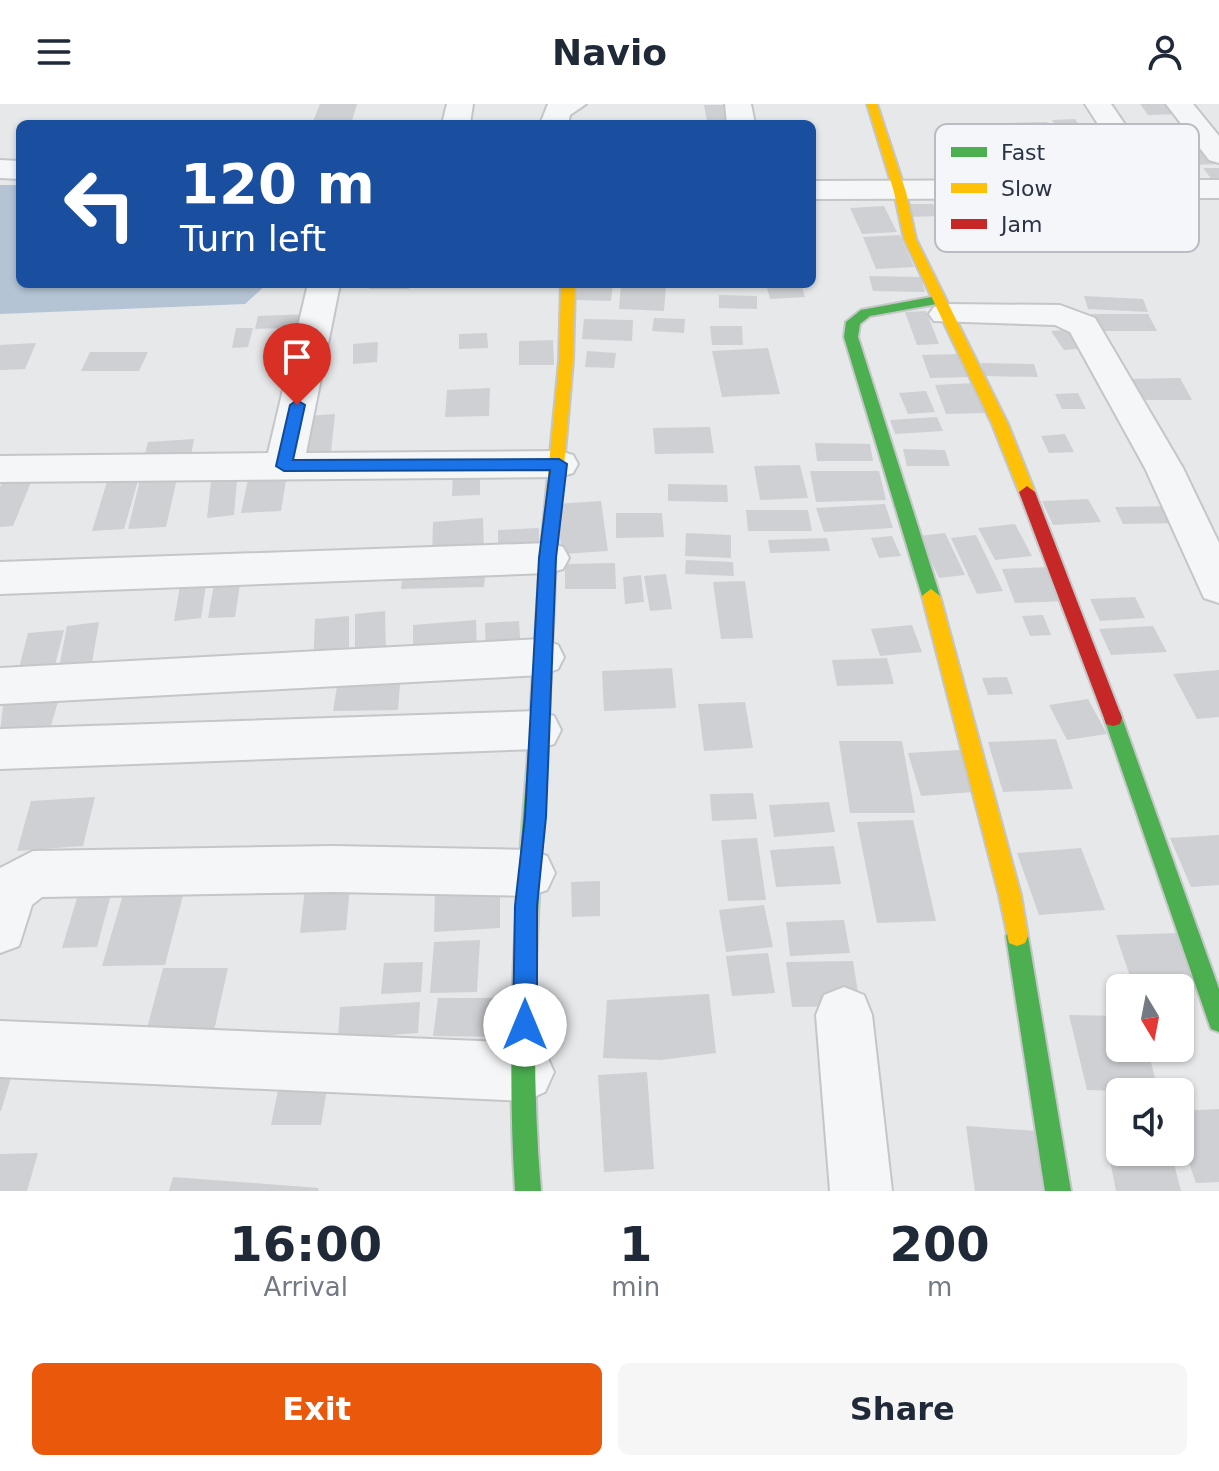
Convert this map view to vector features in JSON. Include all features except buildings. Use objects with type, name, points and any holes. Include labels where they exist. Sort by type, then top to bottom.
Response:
[{"type":"street","points":[[555,120],[558,110],[573,104]]},
{"type":"street","points":[[872,104],[900,192],[910,239],[1000,424],[1083,633],[1219,1021]]},
{"type":"street","points":[[1098,104],[1111,124]]},
{"type":"street","points":[[1179,104],[1195,124]]},
{"type":"street","points":[[1199,129],[1219,154]]},
{"type":"street","points":[[1199,190],[1219,189]]},
{"type":"street","points":[[816,190],[935,192]]},
{"type":"street","points":[[284,466],[323,288]]},
{"type":"street","points":[[528,1191],[525,1072],[529,873],[535,817],[548,558],[559,464],[568,288]]},
{"type":"street","points":[[1058,1191],[1010,895],[948,652],[851,337],[853,322],[866,313],[942,307],[1060,315],[1083,325],[1164,468],[1219,587]]},
{"type":"street","points":[[0,469],[559,464]]},
{"type":"street","points":[[0,578],[548,558]]},
{"type":"street","points":[[0,686],[542,657]]},
{"type":"street","points":[[0,749],[538,730]]},
{"type":"street","points":[[0,928],[10,891],[33,874],[333,869],[529,873]]},
{"type":"street","points":[[844,1015],[861,1191]]},
{"type":"street","points":[[0,1049],[525,1072]]},
{"type":"water","points":[[0,185],[16,185],[16,288],[263,288],[245,304],[0,314]]},
{"type":"traffic: fast","points":[[931,596],[851,337],[853,322],[866,313],[937,300]]},
{"type":"traffic: fast","points":[[1113,718],[1219,1021]]},
{"type":"traffic: fast","points":[[528,1191],[524,1139],[526,906],[537,768]]},
{"type":"traffic: fast","points":[[1017,936],[1058,1191]]},
{"type":"traffic: slow","points":[[872,104],[900,192],[910,239],[1000,424],[1027,492]]},
{"type":"traffic: slow","points":[[537,768],[548,558],[566,361],[568,288]]},
{"type":"traffic: slow","points":[[931,596],[1010,895],[1017,936]]},
{"type":"traffic: jam","points":[[1027,492],[1113,718]]},
{"type":"route","points":[[297,405],[284,466],[450,468],[559,464],[548,558],[535,817],[526,906],[525,1025]]}]
